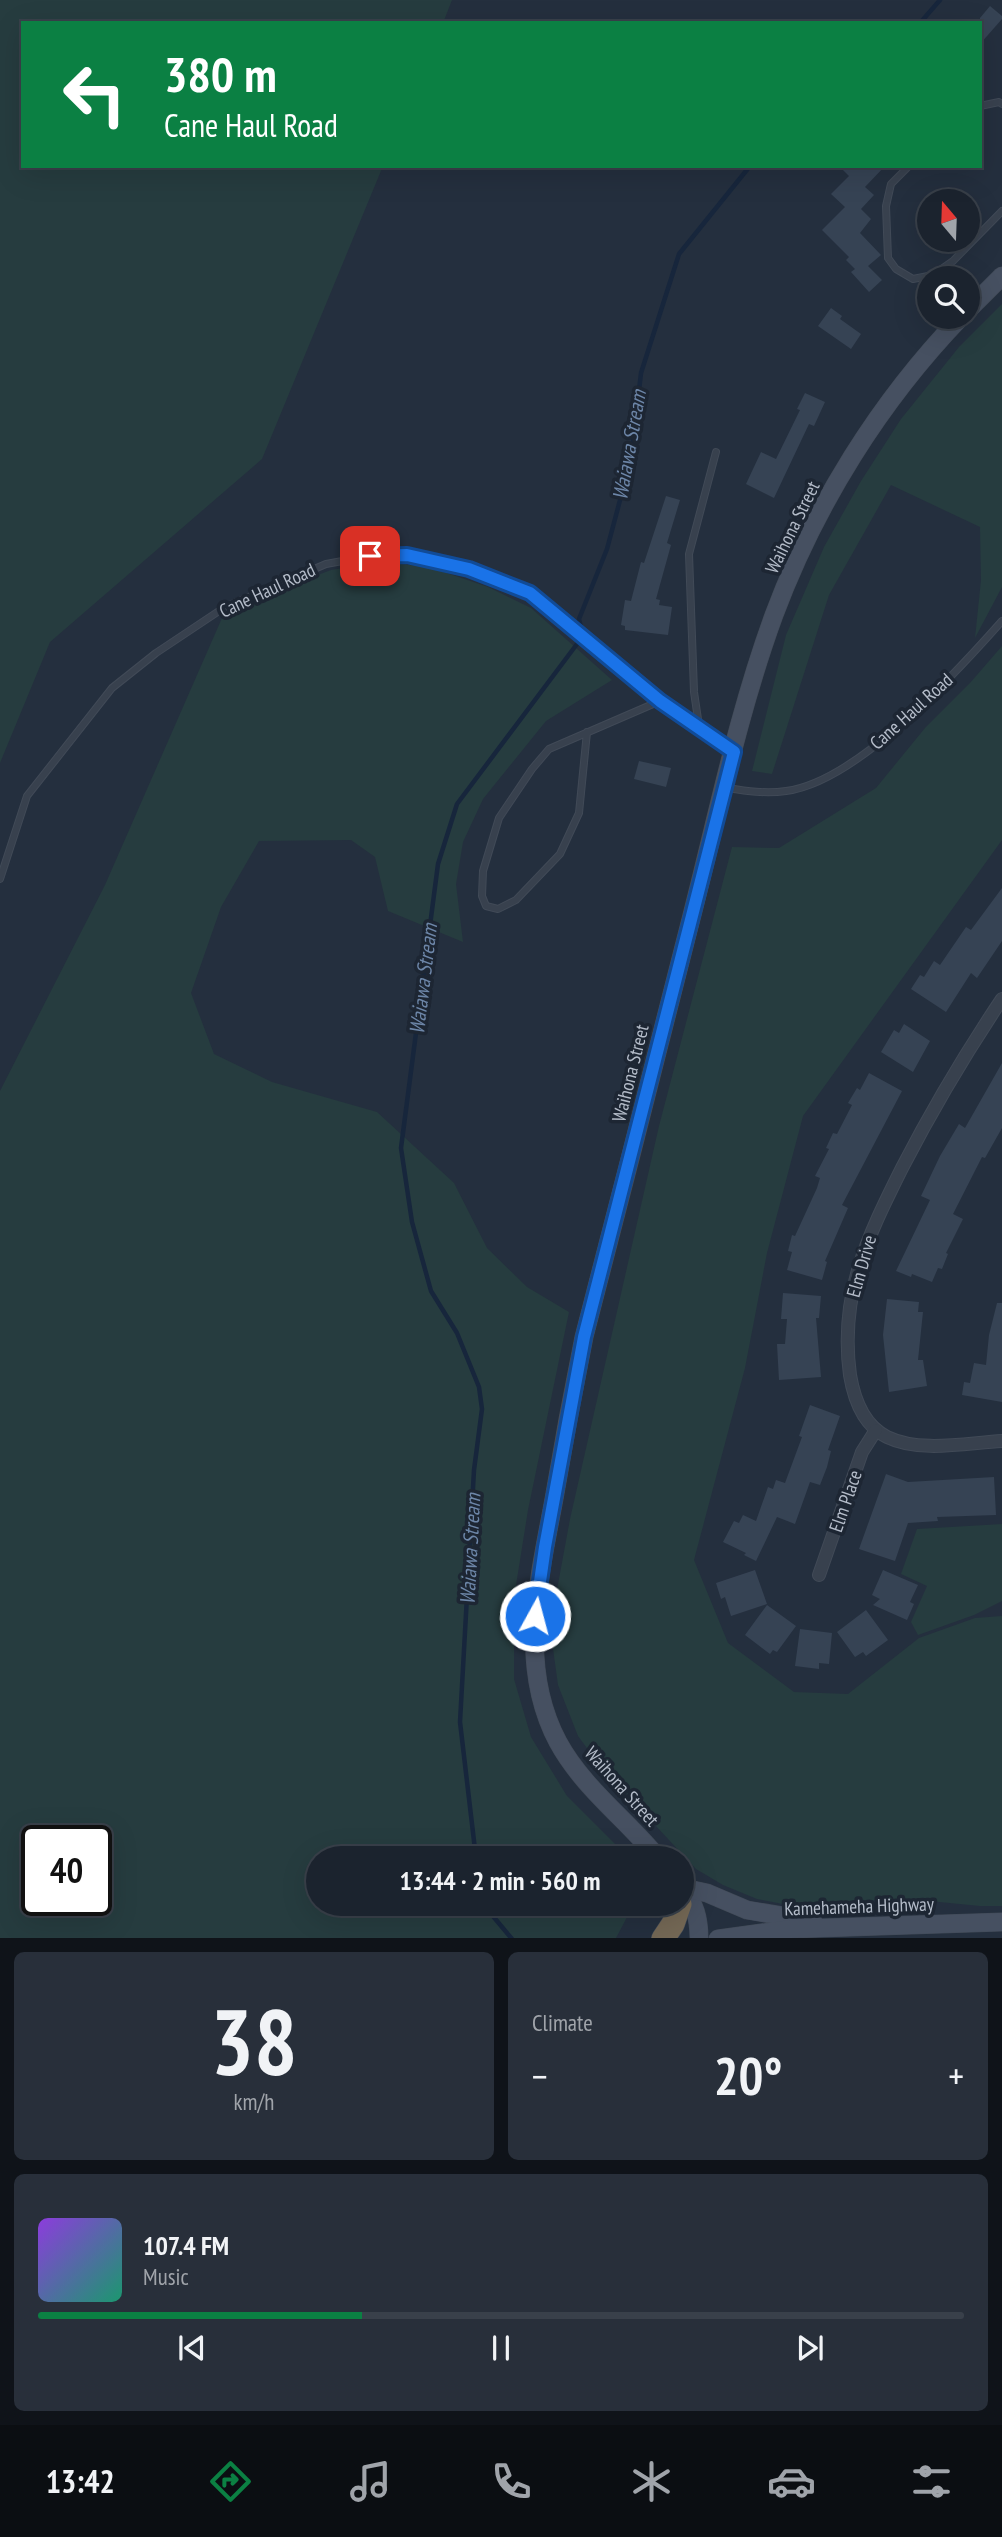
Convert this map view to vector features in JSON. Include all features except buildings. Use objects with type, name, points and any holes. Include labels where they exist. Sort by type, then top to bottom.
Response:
[{"type":"highway","points":[[663,1938],[675,1916]]},
{"type":"street","points":[[980,298],[1002,276]]},
{"type":"street","name":"Waihona Street","points":[[647,1846],[572,1764],[546,1717],[538,1691],[533,1637],[539,1583],[584,1337],[734,752],[756,669],[775,614],[801,550],[848,465],[889,401],[951,329]]},
{"type":"street","name":"Elm Drive","points":[[876,1430],[865,1418],[857,1401],[849,1361],[849,1307],[857,1270],[871,1231],[920,1132],[1002,999]]},
{"type":"street","points":[[876,1430],[898,1441],[922,1445],[1002,1441]]},
{"type":"street","name":"Elm Place","points":[[819,1575],[862,1452],[876,1430]]},
{"type":"street","points":[[694,1894],[706,1893],[747,1910],[844,1927]]},
{"type":"street","points":[[685,1916],[687,1924],[698,1938]]},
{"type":"street","name":"Kamehameha Highway","points":[[718,1938],[749,1933],[844,1927],[1002,1922]]},
{"type":"lane","points":[[982,106],[999,102],[1002,104]]},
{"type":"lane","points":[[907,168],[891,184],[886,206],[888,258],[896,270],[913,279],[933,275],[953,261],[1002,211]]},
{"type":"lane","points":[[699,726],[694,692],[689,554],[716,452]]},
{"type":"lane","name":"Cane Haul Road","points":[[0,879],[27,796],[112,688],[156,653],[225,607],[326,564],[370,556],[407,555],[469,569],[530,593],[660,701],[734,752]]},
{"type":"lane","name":"Cane Haul Road","points":[[725,788],[755,793],[787,791],[819,781],[852,762],[889,736],[967,660],[1002,621]]},
{"type":"lane","points":[[587,732],[579,813],[560,855],[516,900],[498,909],[486,906],[482,896],[483,872],[499,818],[532,769],[549,749],[587,732],[660,701]]},
{"type":"green space","points":[[0,0],[452,0],[444,21],[21,21],[21,168],[382,168],[262,459],[50,642],[0,763]]},
{"type":"green space","points":[[1002,304],[1002,587],[975,638],[981,580],[980,527],[891,485],[829,595],[772,774],[752,771],[786,635],[824,547],[861,481],[901,419],[959,347],[980,329]]},
{"type":"green space","points":[[381,562],[429,567],[488,587],[531,608],[612,680],[546,721],[483,799],[463,842],[456,884],[463,942],[388,911],[375,857],[351,840],[259,841],[221,907],[191,993],[214,1054],[272,1082],[377,1112],[454,1183],[487,1248],[527,1287],[569,1312],[528,1510],[514,1598],[514,1679],[531,1737],[567,1796],[617,1846],[306,1846],[306,1916],[628,1916],[616,1938],[0,1938],[0,1091],[105,885],[222,618],[291,585],[331,570]]},
{"type":"green space","points":[[1002,646],[1002,840],[803,1116],[767,1253],[745,1368],[694,1560],[728,1643],[794,1692],[848,1694],[919,1638],[975,1618],[1002,1616],[1002,1906],[909,1899],[783,1904],[757,1899],[723,1885],[696,1869],[694,1846],[675,1846],[601,1767],[578,1736],[558,1685],[551,1634],[556,1595],[570,1519],[659,1126],[732,847],[779,848],[876,788],[925,728]]},
{"type":"green space","points":[[1002,1524],[1002,1601],[974,1615],[918,1635],[911,1622],[927,1586],[901,1574],[917,1529]]},
{"type":"waterway","name":"Waiawa Stream","points":[[922,21],[940,0]]},
{"type":"waterway","name":"Waiawa Stream","points":[[475,1846],[460,1722],[474,1470],[482,1409],[479,1387],[457,1333],[431,1291],[412,1222],[401,1148],[438,864],[457,804],[583,636],[579,619],[607,549],[631,459],[641,373],[679,254],[748,168]]},
{"type":"waterway","name":"Waiawa Stream","points":[[493,1916],[511,1938]]},
{"type":"route","points":[[370,556],[407,555],[469,569],[530,593],[660,701],[734,752],[584,1337],[569,1410],[535,1616]]}]
